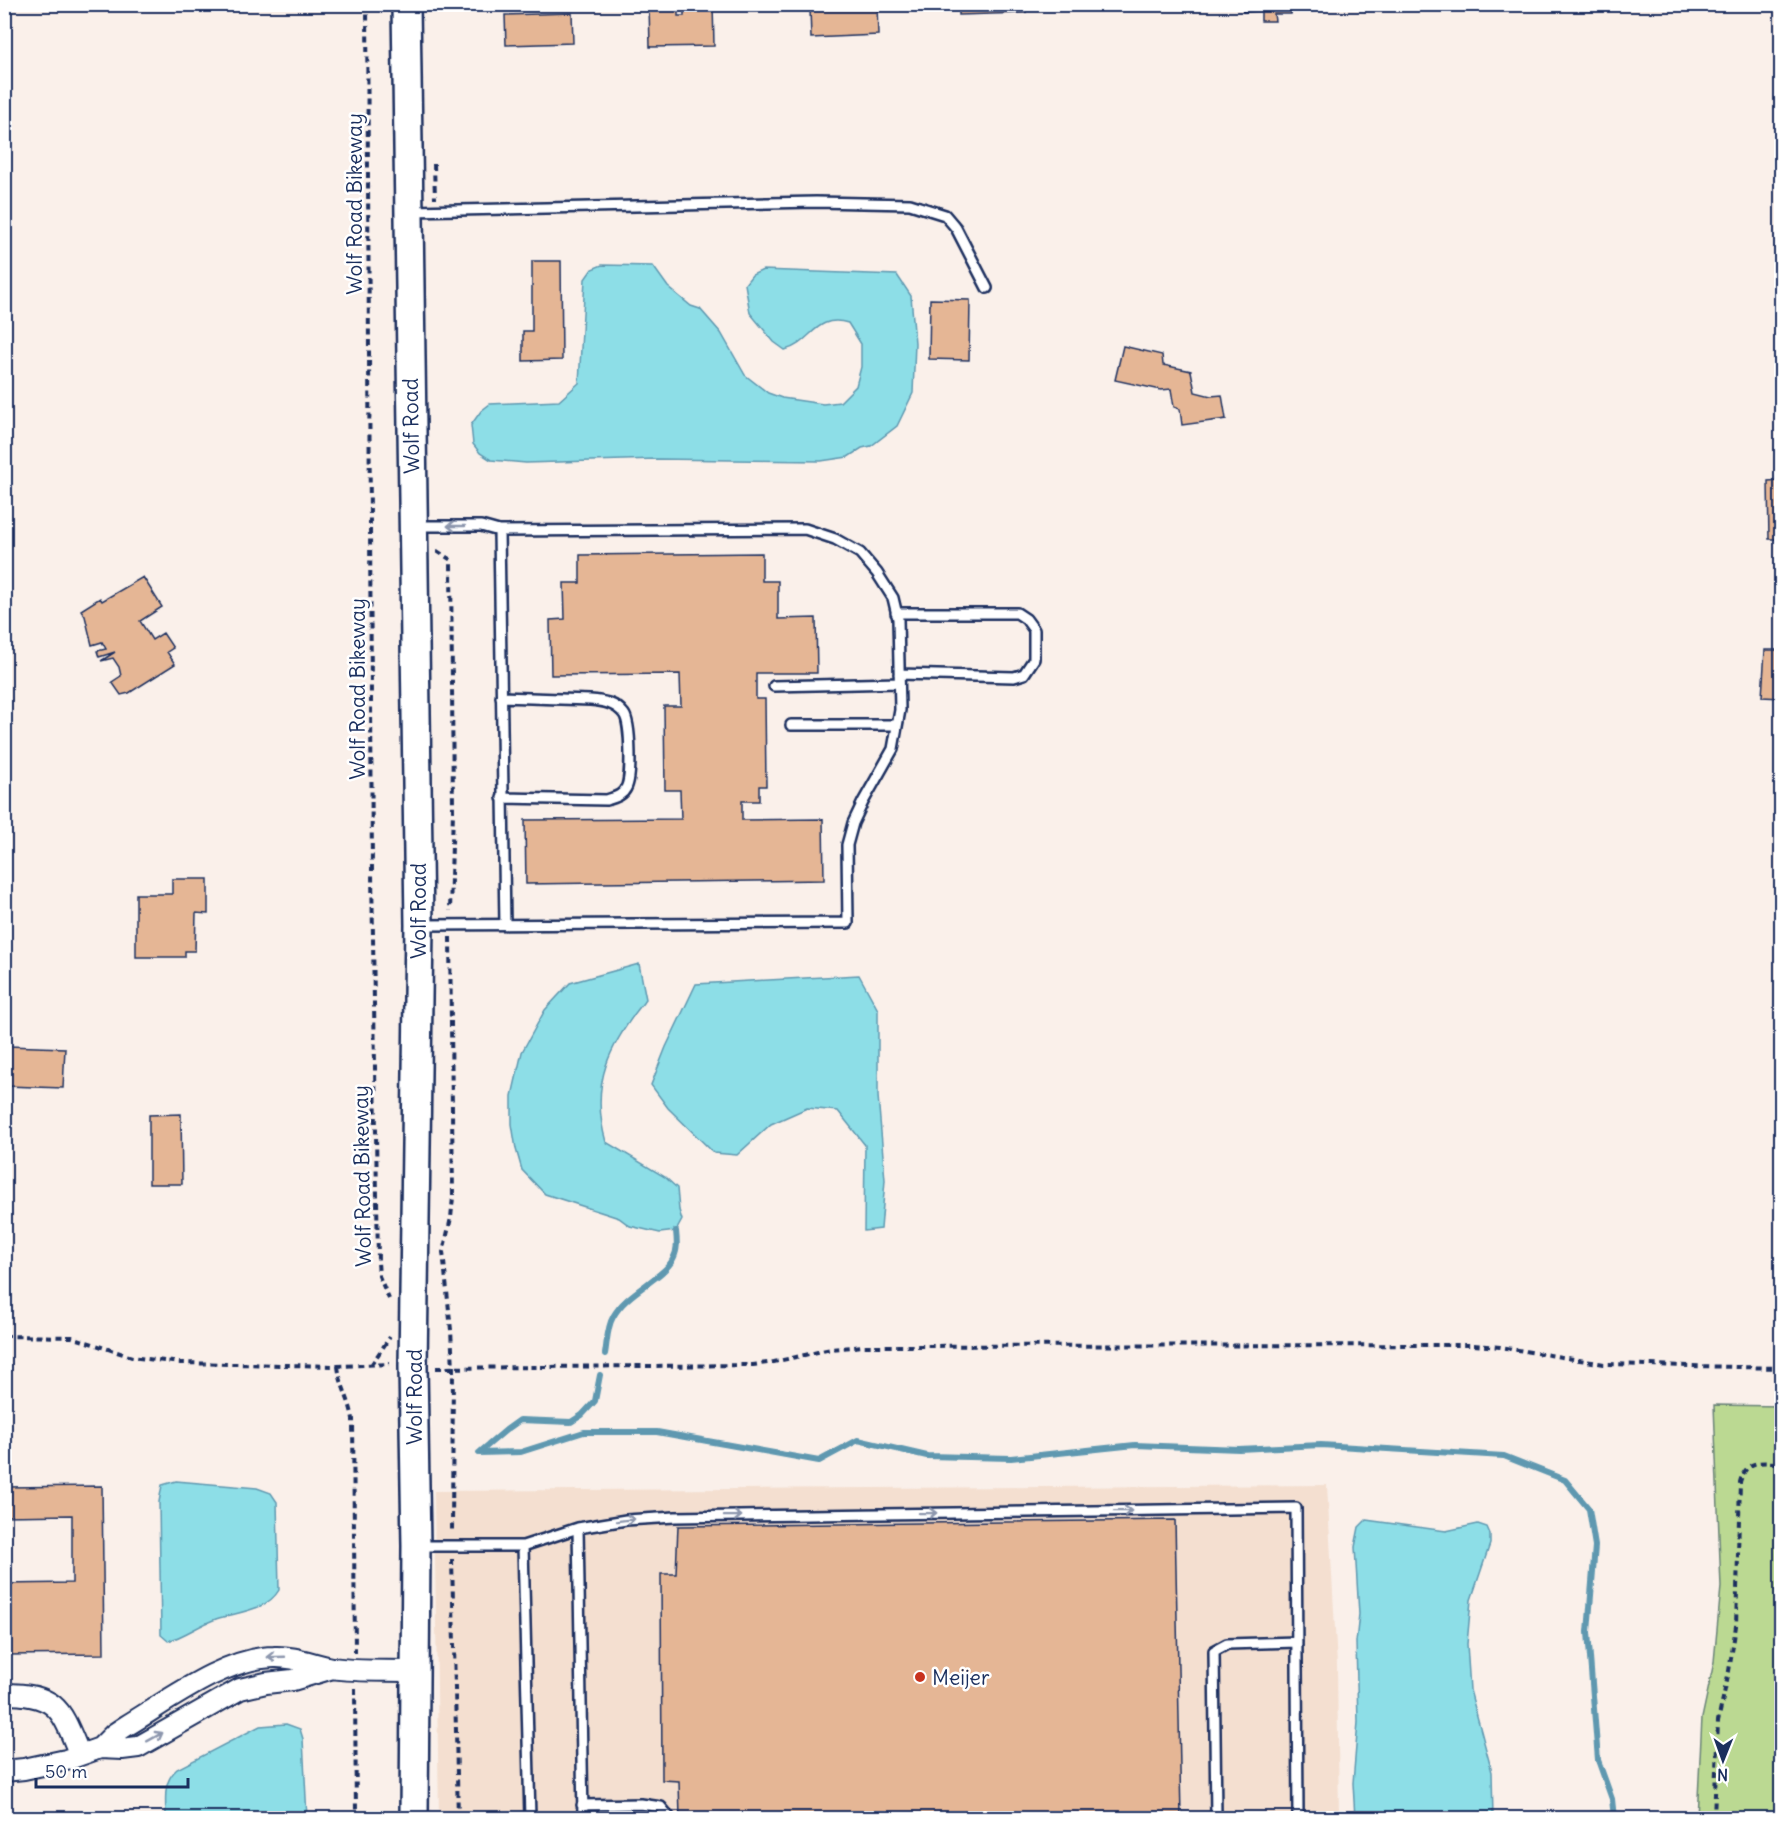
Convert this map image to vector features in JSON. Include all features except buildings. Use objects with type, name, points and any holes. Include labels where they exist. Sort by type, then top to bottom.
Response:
[{"type":"main road","name":"Wolf Road","points":[[406,4],[419,925],[413,1366],[416,1546],[414,1818]]},
{"type":"street","points":[[4,1771],[24,1769],[100,1748],[138,1747],[240,1689],[293,1680],[333,1668],[414,1671]]},
{"type":"street","points":[[4,1694],[26,1694],[48,1701],[62,1713],[80,1755]]},
{"type":"lane","points":[[408,212],[804,202],[910,204],[945,214],[956,228],[987,288]]},
{"type":"lane","points":[[413,526],[481,526],[499,531],[805,529],[835,539],[860,553],[877,573],[893,598],[896,613],[900,710],[893,749],[863,802],[847,845],[848,923],[419,925]]},
{"type":"lane","points":[[499,531],[505,924]]},
{"type":"lane","points":[[774,686],[899,679],[1014,677],[1024,674],[1034,659],[1034,630],[1026,619],[1017,614],[896,613]]},
{"type":"lane","points":[[501,697],[590,700],[614,705],[623,712],[628,721],[630,777],[627,788],[619,796],[607,800],[502,798]]},
{"type":"lane","points":[[791,725],[897,725]]},
{"type":"lane","points":[[416,1546],[524,1546],[578,1528],[626,1520],[675,1517],[1296,1508],[1298,1818]]},
{"type":"lane","points":[[578,1528],[583,1818]]},
{"type":"lane","points":[[524,1546],[530,1818]]},
{"type":"lane","points":[[1216,1818],[1214,1651],[1227,1644],[1297,1642]]},
{"type":"lane","points":[[582,1805],[641,1804],[661,1807],[670,1818]]},
{"type":"path","name":"Wolf Road Bikeway","points":[[368,4],[374,1041],[378,1262],[379,1276],[389,1298],[389,1307]]},
{"type":"path","points":[[4,1336],[72,1337],[132,1357],[180,1364],[370,1366],[392,1364]]},
{"type":"path","points":[[370,1366],[390,1336]]},
{"type":"path","points":[[435,1368],[753,1365],[831,1348],[864,1346],[1472,1345],[1500,1347],[1604,1364],[1654,1367],[1782,1368]]},
{"type":"path","points":[[338,1366],[340,1381],[351,1405],[353,1419],[356,1818]]},
{"type":"path","points":[[1714,1818],[1718,1721],[1736,1626],[1740,1482],[1745,1469],[1751,1464],[1782,1463]]},
{"type":"shaded area","points":[[1327,1485],[1337,1665],[1339,1818],[439,1818],[434,1491]]},
{"type":"green space","points":[[1714,1405],[1781,1406],[1781,1818],[1697,1818],[1702,1718],[1714,1662],[1721,1587]]},
{"type":"water","points":[[602,265],[653,266],[668,287],[691,306],[700,309],[721,333],[745,375],[768,393],[782,398],[823,404],[840,402],[856,386],[861,367],[861,344],[848,323],[828,322],[814,330],[794,347],[785,350],[774,342],[750,313],[745,284],[752,275],[763,270],[897,275],[911,296],[915,343],[913,393],[897,426],[871,446],[862,448],[848,457],[821,461],[656,459],[526,463],[491,460],[480,453],[473,444],[471,425],[481,411],[490,404],[559,401],[579,383],[585,279],[592,269]]},
{"type":"water","points":[[639,964],[646,999],[622,1032],[606,1065],[600,1101],[601,1121],[606,1142],[665,1177],[677,1188],[682,1220],[676,1231],[660,1233],[630,1226],[619,1218],[545,1194],[522,1170],[512,1124],[512,1096],[522,1052],[545,1010],[570,983]]},
{"type":"water","points":[[859,975],[878,1010],[878,1096],[885,1180],[881,1229],[864,1231],[865,1145],[838,1111],[807,1108],[771,1124],[737,1155],[714,1153],[668,1108],[651,1085],[696,984]]},
{"type":"water","points":[[176,1481],[257,1488],[271,1493],[277,1502],[279,1590],[274,1597],[259,1607],[216,1619],[168,1641],[161,1635],[159,1502],[162,1485]]},
{"type":"water","points":[[1366,1520],[1446,1531],[1478,1524],[1487,1527],[1490,1534],[1490,1544],[1471,1600],[1467,1644],[1470,1690],[1492,1772],[1493,1818],[1355,1818],[1353,1783],[1358,1722],[1356,1642],[1359,1614],[1355,1547],[1359,1527]]},
{"type":"water","points":[[286,1724],[300,1729],[303,1739],[307,1818],[166,1818],[167,1785],[177,1769],[260,1726]]},
{"type":"waterway","points":[[605,1354],[608,1330],[613,1317],[626,1300],[668,1266],[676,1252],[676,1231]]},
{"type":"waterway","points":[[480,1452],[520,1420],[571,1422],[582,1415],[595,1401],[600,1375]]},
{"type":"waterway","points":[[479,1453],[521,1452],[584,1432],[657,1432],[819,1461],[858,1440],[927,1456],[1011,1458],[1135,1445],[1239,1449],[1321,1445],[1504,1456],[1565,1480],[1589,1509],[1595,1546],[1588,1632],[1598,1760],[1612,1799],[1614,1818]]},
{"type":"place","name":"Meijer","points":[[920,1677]]}]
